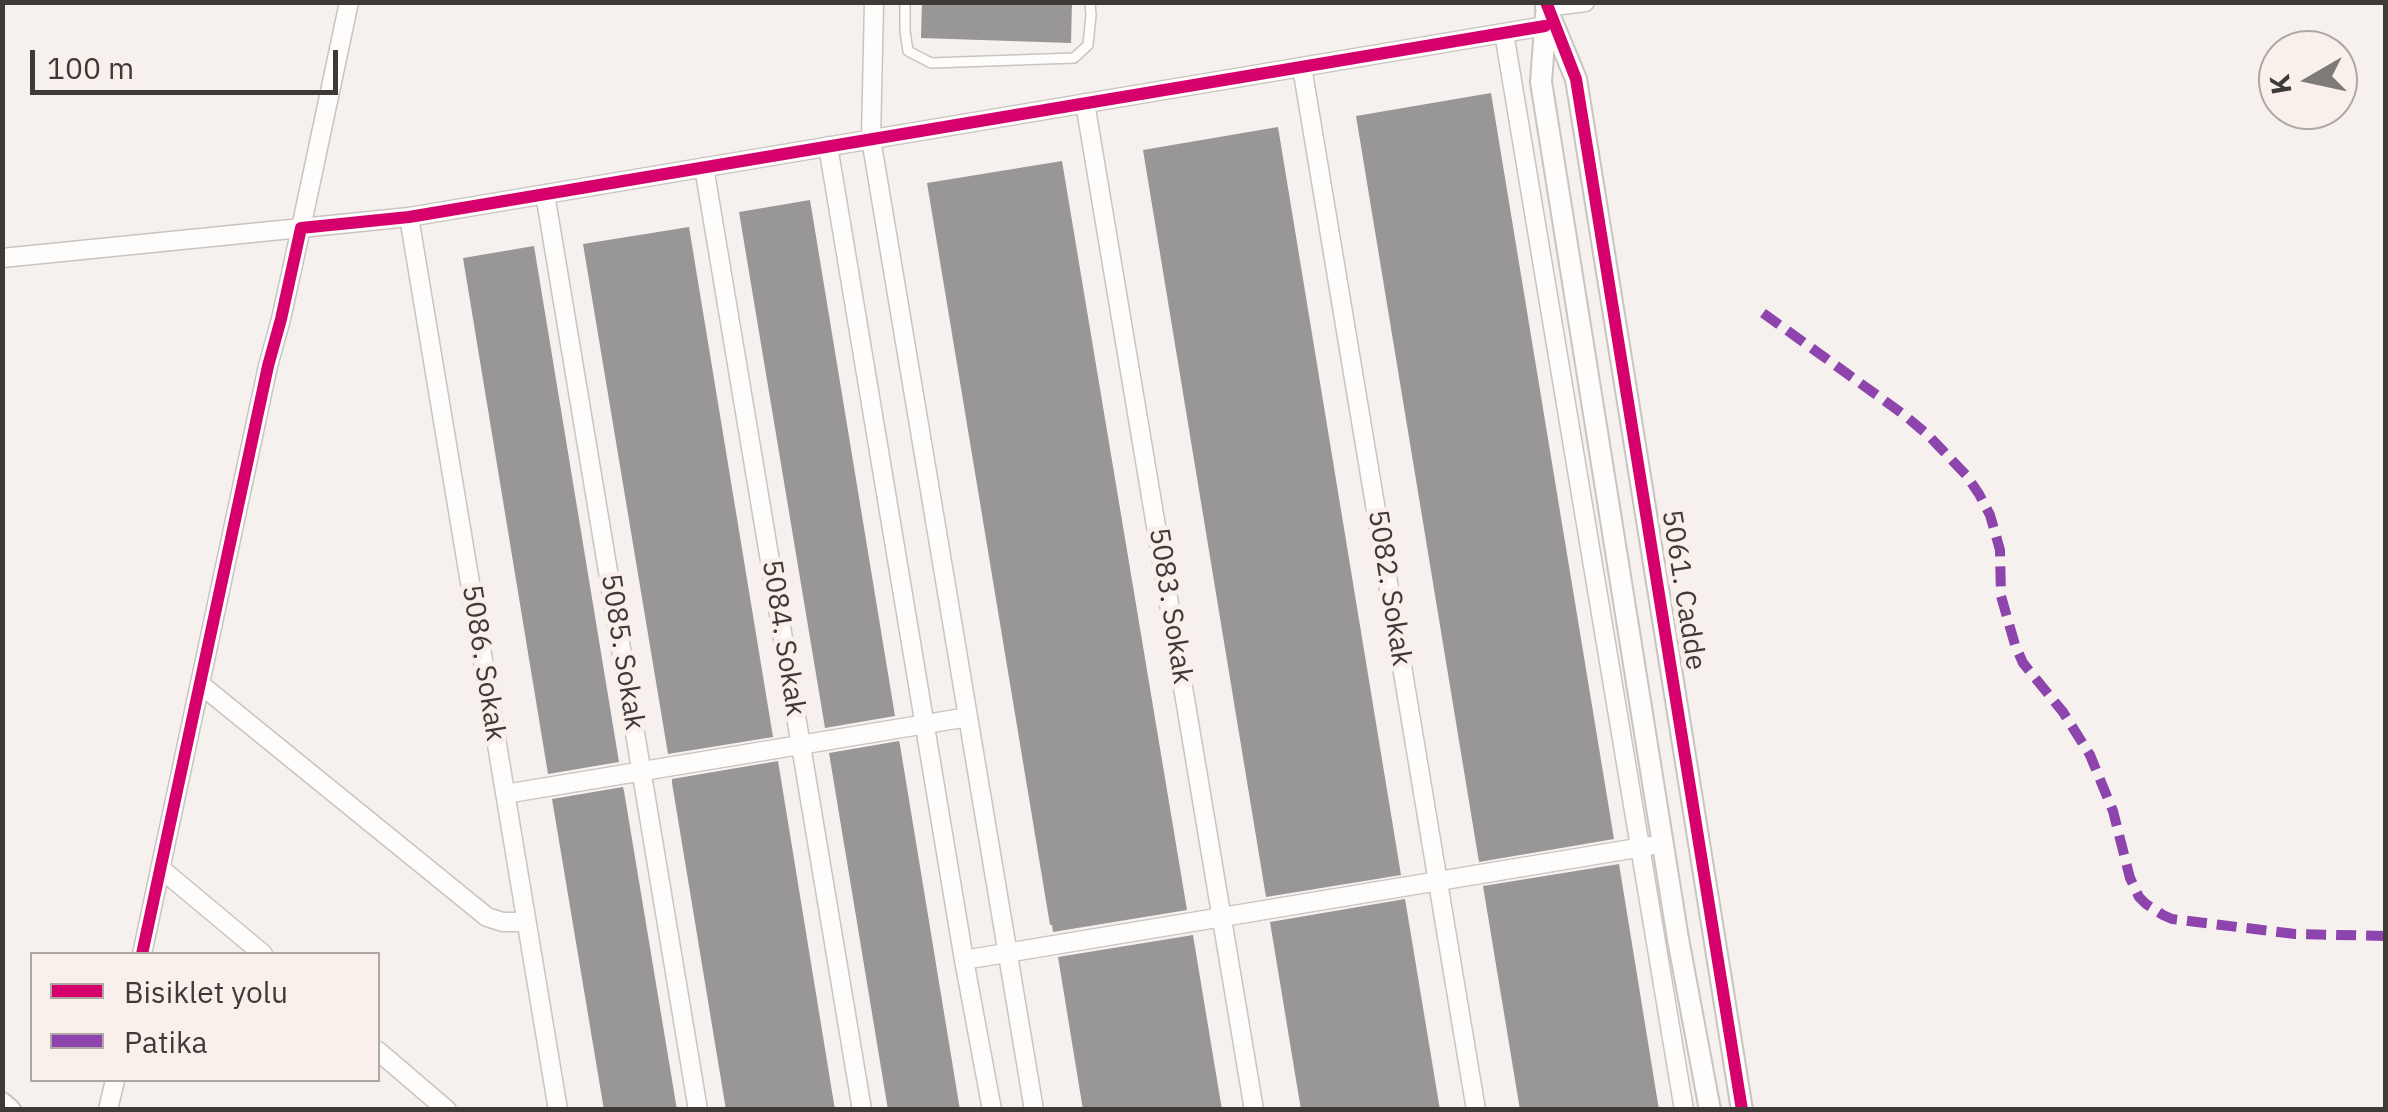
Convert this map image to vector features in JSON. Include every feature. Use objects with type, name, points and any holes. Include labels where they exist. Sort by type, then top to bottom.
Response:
[{"type":"street","points":[[142,952],[349,2]]},
{"type":"street","points":[[874,2],[871,139],[1034,1110]]},
{"type":"street","points":[[2,258],[408,216],[545,194],[1504,33],[1545,12],[1585,2]]},
{"type":"street","points":[[1545,12],[1541,82],[1662,844],[1710,1110]]},
{"type":"street","name":"5061. Cadde","points":[[1545,12],[1576,79],[1742,1110]]},
{"type":"street","points":[[1504,33],[1684,1110]]},
{"type":"street","name":"5082. Sokak","points":[[1302,67],[1476,1110]]},
{"type":"street","name":"5083. Sokak","points":[[1086,104],[1254,1110]]},
{"type":"street","points":[[828,146],[992,1110]]},
{"type":"street","name":"5084. Sokak","points":[[704,167],[862,1110]]},
{"type":"street","name":"5085. Sokak","points":[[545,194],[698,1110]]},
{"type":"street","name":"5086. Sokak","points":[[408,216],[558,1110]]},
{"type":"street","points":[[200,684],[487,917],[526,922]]},
{"type":"street","points":[[505,794],[968,717]]},
{"type":"street","points":[[964,960],[1662,844]]},
{"type":"street","points":[[160,868],[261,952]]},
{"type":"street","points":[[380,1053],[447,1110]]},
{"type":"street","points":[[108,1110],[115,1082]]},
{"type":"street","points":[[2,1103],[10,1110]]},
{"type":"lane","points":[[906,2],[904,30],[908,51],[931,63],[1074,58],[1088,45],[1090,2]]},
{"type":"building","points":[[922,2],[1072,2],[1071,43],[921,38]]},
{"type":"building","points":[[1491,93],[1614,839],[1479,862],[1356,116]]},
{"type":"building","points":[[1278,127],[1401,875],[1266,897],[1143,150]]},
{"type":"building","points":[[1062,161],[1187,910],[1053,932],[927,183]]},
{"type":"building","points":[[810,200],[895,716],[825,728],[739,212]]},
{"type":"building","points":[[689,227],[773,737],[668,754],[583,244]]},
{"type":"building","points":[[534,246],[619,762],[548,774],[463,258]]},
{"type":"building","points":[[899,741],[960,1110],[888,1110],[829,753]]},
{"type":"building","points":[[778,761],[835,1110],[726,1110],[672,783],[672,779]]},
{"type":"building","points":[[623,787],[677,1110],[604,1110],[552,799]]},
{"type":"building","points":[[1619,864],[1659,1110],[1520,1110],[1483,886]]},
{"type":"building","points":[[1405,899],[1440,1110],[1301,1110],[1270,922]]},
{"type":"building","points":[[1193,935],[1222,1110],[1083,1110],[1058,957]]},
{"type":"marked path","points":[[1763,313],[1903,414],[1928,435],[1979,494],[2000,550],[2001,596],[2015,645],[2023,663],[2063,712],[2090,755],[2113,811],[2130,878],[2139,897],[2172,919],[2295,934],[2386,936]]},
{"type":"cycle path","points":[[1546,2],[1576,79],[1742,1110]]},
{"type":"cycle path","points":[[142,952],[301,228],[409,217],[1545,26]]}]
